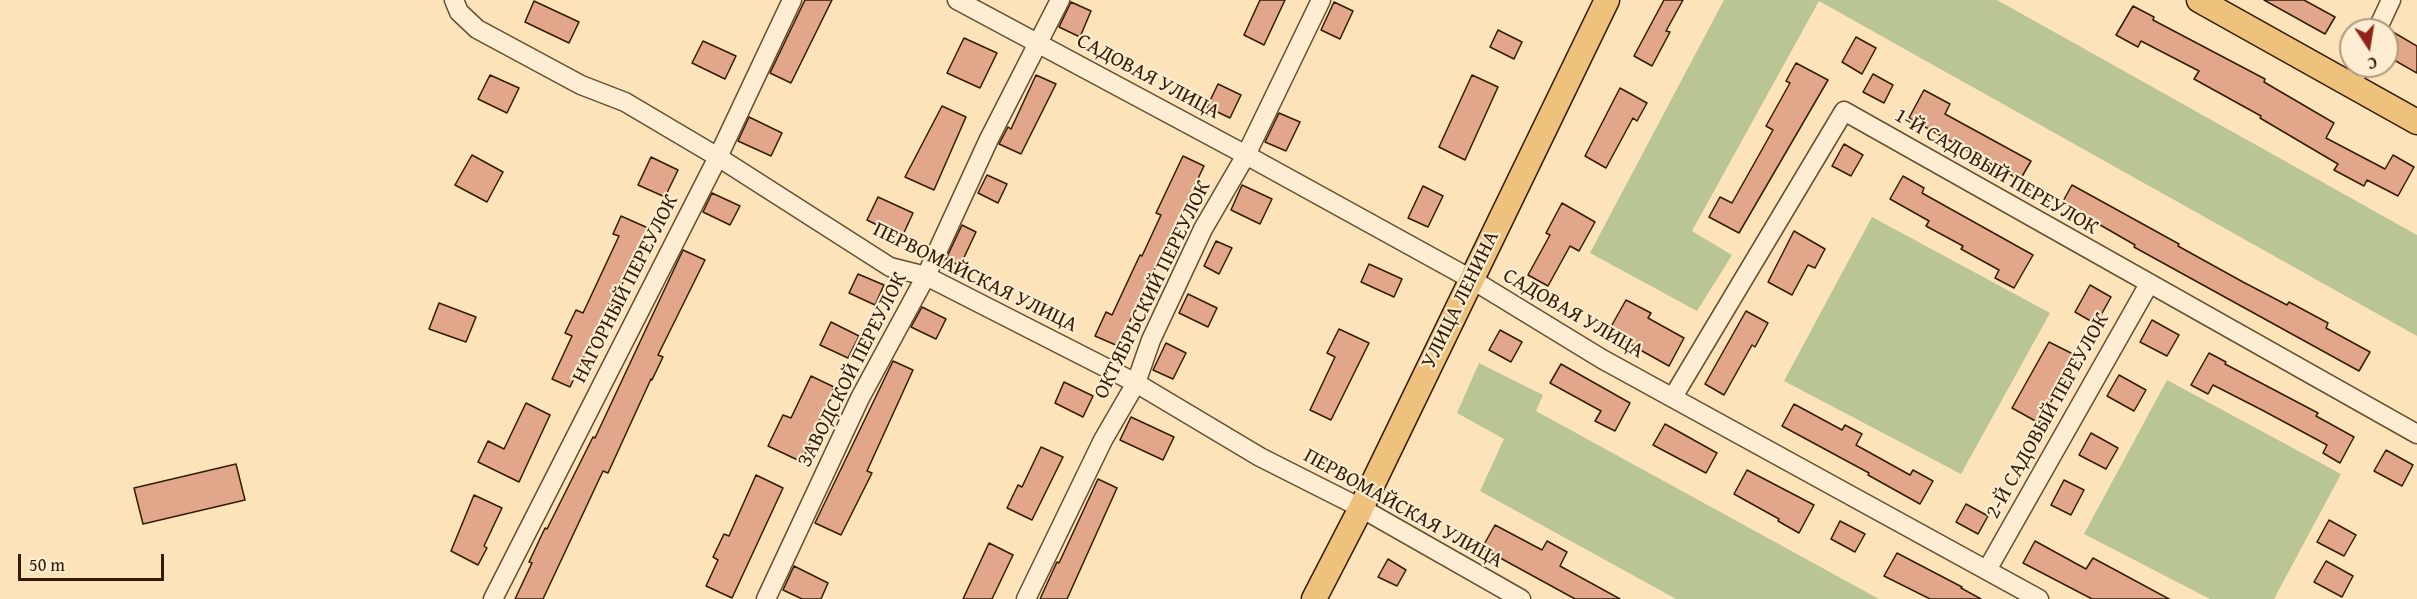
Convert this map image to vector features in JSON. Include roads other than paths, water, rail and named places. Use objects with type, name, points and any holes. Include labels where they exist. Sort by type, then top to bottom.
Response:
[{"type":"main road","name":"УЛИЦА ЛЕНИНА","points":[[1314,599],[1607,0]]},
{"type":"main road","points":[[2199,0],[2339,68]]},
{"type":"main road","points":[[2358,78],[2417,122]]},
{"type":"street","name":"ПЕРВОМАЙСКАЯ УЛИЦА","points":[[454,0],[459,12],[477,29],[581,85],[625,102],[718,156],[890,267],[926,276],[1136,383],[1260,457],[1360,508],[1521,599]]},
{"type":"street","name":"НАГОРНЫЙ ПЕРЕУЛОК","points":[[495,597],[718,156],[792,0]]},
{"type":"street","name":"САДОВАЯ УЛИЦА","points":[[957,0],[1471,279],[1546,327],[2039,599]]},
{"type":"street","name":"ЗАВОДСКОЙ ПЕРЕУЛОК","points":[[766,599],[860,398],[926,276],[989,139],[1060,0]]},
{"type":"street","name":"ОКТЯБРЬСКИЙ ПЕРЕУЛОК","points":[[1026,599],[1103,440],[1136,383],[1151,340],[1203,229],[1246,155],[1321,0]]},
{"type":"street","points":[[2383,18],[2391,0]]},
{"type":"street","name":"1-Й САДОВЫЙ ПЕРЕУЛОК","points":[[1673,397],[1844,111],[2417,434]]},
{"type":"street","name":"2-Й САДОВЫЙ ПЕРЕУЛОК","points":[[1987,570],[2149,284]]}]
